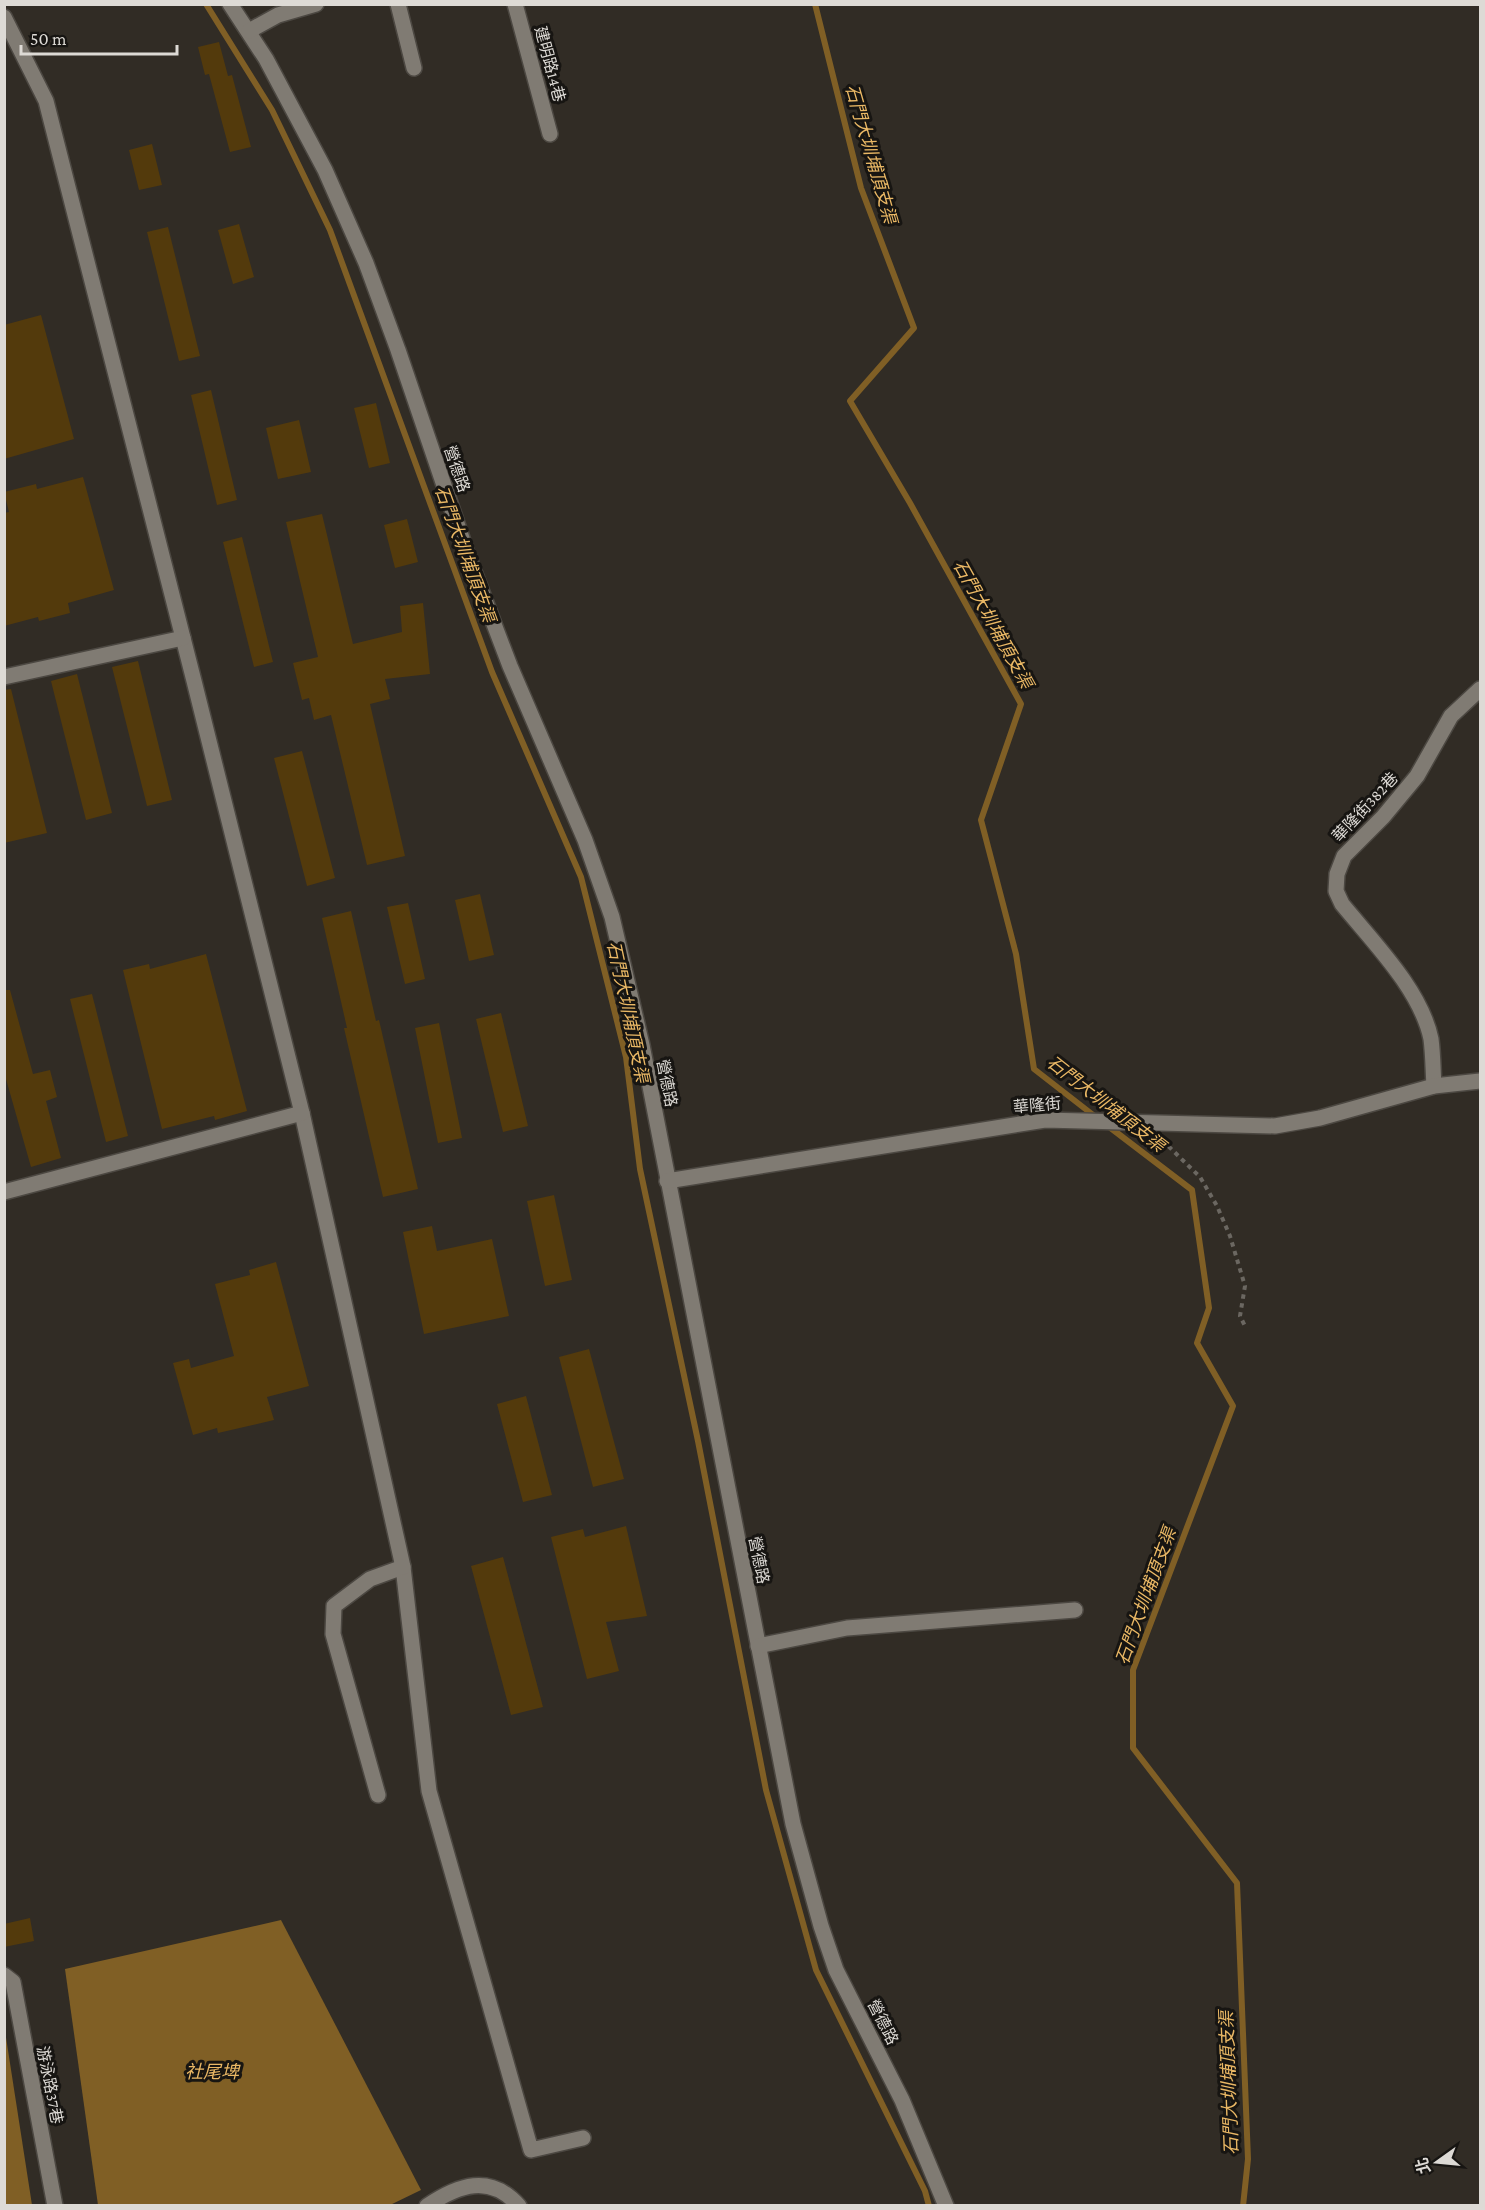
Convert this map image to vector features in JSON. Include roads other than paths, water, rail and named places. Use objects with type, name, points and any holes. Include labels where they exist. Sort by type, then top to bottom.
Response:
[{"type":"street","name":"營德路","points":[[230,4],[266,59],[325,170],[366,263],[467,553],[510,666],[585,840],[612,917],[642,1046],[793,1824],[821,1926],[836,1970],[902,2100],[946,2205]]},
{"type":"street","points":[[249,31],[278,15],[316,4]]},
{"type":"street","points":[[398,4],[414,68]]},
{"type":"street","name":"建明路14巷","points":[[515,4],[550,134]]},
{"type":"street","points":[[4,17],[46,101],[302,1113],[403,1567],[429,1791],[531,2150],[583,2138]]},
{"type":"street","points":[[4,676],[183,638]]},
{"type":"street","name":"華隆街382巷","points":[[1434,1086],[1431,1039],[1422,1011],[1395,969],[1342,904],[1336,891],[1337,874],[1344,856],[1383,817],[1417,776],[1451,716],[1480,689]]},
{"type":"street","name":"華隆街","points":[[667,1181],[1045,1120],[1275,1126],[1320,1118],[1434,1086],[1480,1081]]},
{"type":"street","points":[[4,1192],[302,1113]]},
{"type":"street","points":[[378,1795],[333,1634],[334,1606],[370,1579],[403,1567]]},
{"type":"street","points":[[758,1646],[847,1628],[1075,1610]]},
{"type":"street","name":"游泳路37巷","points":[[4,1975],[13,1982],[55,2205]]},
{"type":"street","points":[[427,2205],[448,2192],[470,2185],[497,2188],[519,2205]]},
{"type":"water","name":"社尾埤","points":[[281,1920],[421,2190],[388,2206],[98,2205],[65,1969]]},
{"type":"water","points":[[5,2031],[32,2205],[5,2205]]},
{"type":"waterway","name":"石門大圳埔頂支渠","points":[[206,4],[272,110],[330,230],[492,672],[581,877],[626,1057],[640,1169],[698,1441],[766,1790],[816,1970],[925,2191],[929,2206]]},
{"type":"waterway","name":"石門大圳埔頂支渠","points":[[815,4],[861,188],[914,328],[850,401],[910,503],[1021,704],[981,820],[1016,954],[1034,1069],[1097,1118]]},
{"type":"waterway","name":"石門大圳埔頂支渠","points":[[1108,1126],[1192,1190],[1209,1308],[1197,1343],[1233,1406],[1133,1670],[1133,1748],[1237,1883],[1248,2159],[1243,2206]]}]
